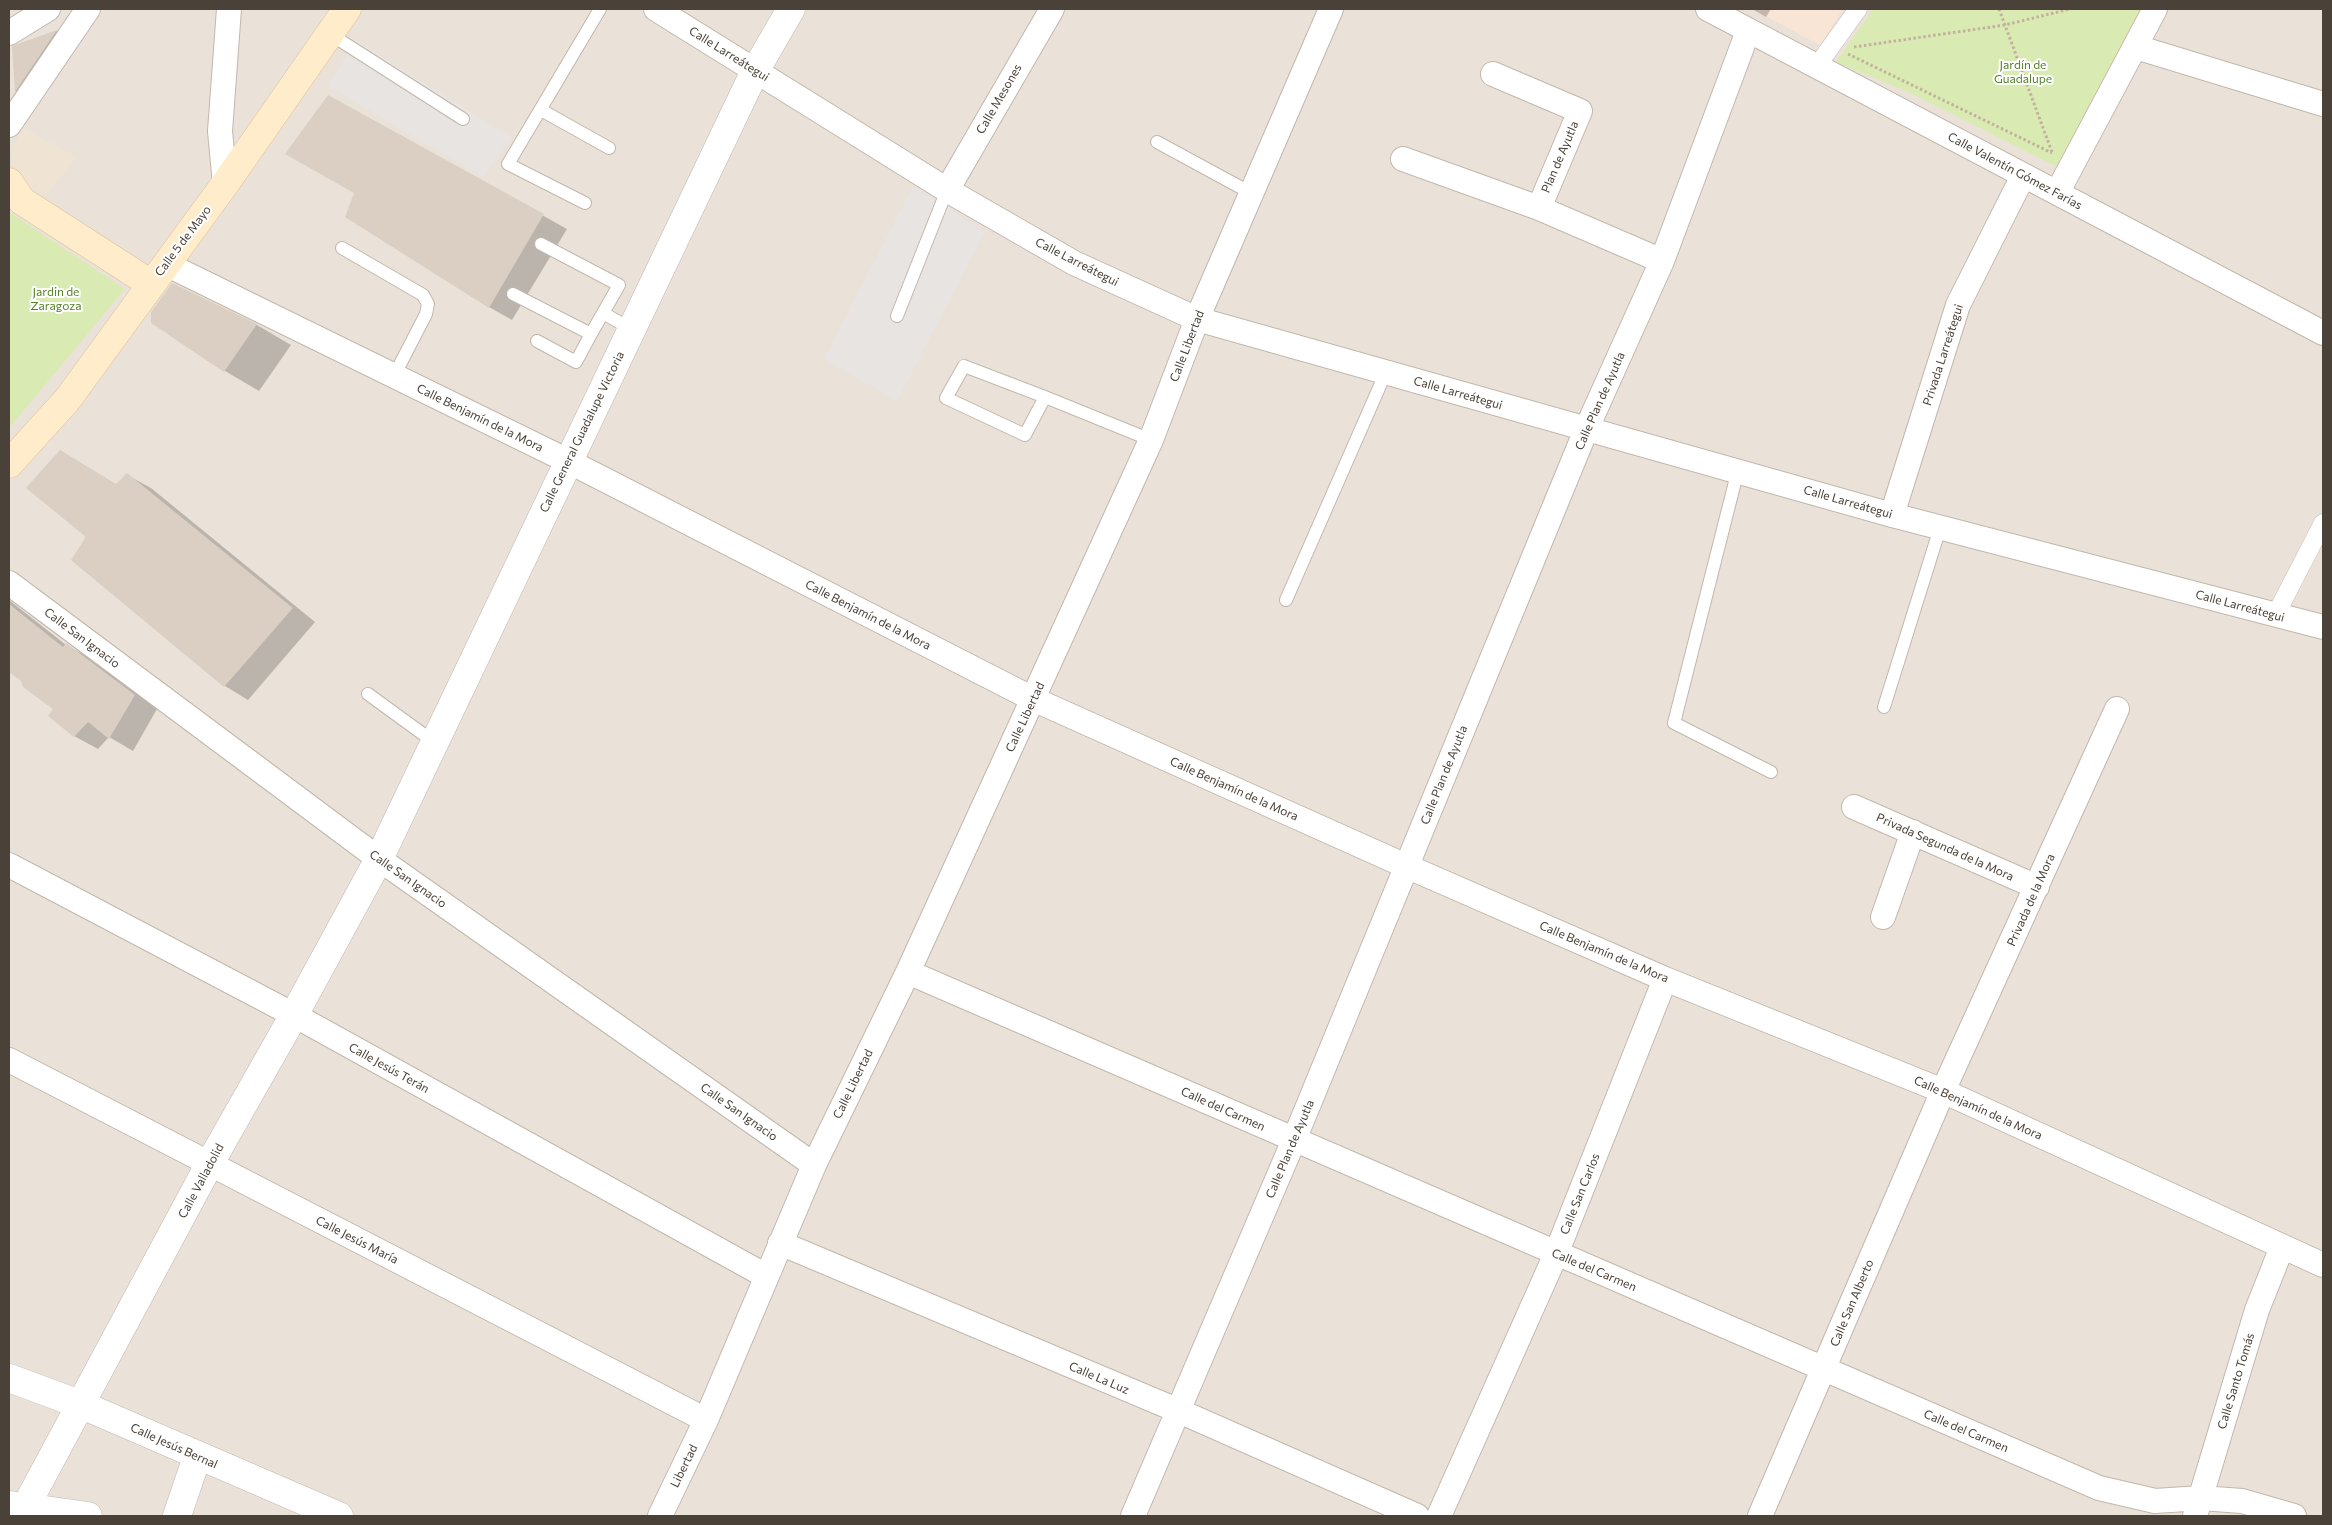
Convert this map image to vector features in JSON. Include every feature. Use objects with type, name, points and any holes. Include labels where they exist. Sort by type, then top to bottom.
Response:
[{"type":"main road","name":"Calle 5 de Mayo","points":[[9,464],[67,400],[225,184],[347,9]]},
{"type":"main road","points":[[9,182],[22,201],[159,274]]},
{"type":"street","points":[[9,32],[48,9]]},
{"type":"street","points":[[9,125],[88,9]]},
{"type":"street","points":[[225,184],[220,131],[229,9]]},
{"type":"street","name":"Calle Larreátegui","points":[[656,9],[947,190],[1074,263],[1197,319],[1586,430],[1738,470],[1892,515],[2323,627]]},
{"type":"street","name":"Calle General Guadalupe Victoria","points":[[378,859],[755,71],[792,9]]},
{"type":"street","name":"Calle Mesones","points":[[947,190],[1052,9]]},
{"type":"street","name":"Calle Libertad","points":[[706,1420],[814,1165],[908,972],[1151,440],[1197,319],[1331,9]]},
{"type":"street","name":"Calle Valentín Gómez Farías","points":[[1708,9],[2323,333]]},
{"type":"street","points":[[1817,66],[1858,9]]},
{"type":"street","points":[[2057,194],[2155,9]]},
{"type":"street","name":"Calle Plan de Ayutla","points":[[1133,1516],[1294,1140],[1586,430],[1662,261],[1748,31]]},
{"type":"street","points":[[2136,47],[2323,104]]},
{"type":"street","name":"Plan de Ayutla","points":[[1493,74],[1580,111],[1539,208]]},
{"type":"street","name":"Plan de Ayutla","points":[[1402,159],[1539,208],[1662,261]]},
{"type":"street","name":"Privada Larreátegui","points":[[1892,515],[1958,305],[2023,176]]},
{"type":"street","name":"Calle Benjamín de la Mora","points":[[159,274],[394,376],[568,461],[1033,699],[1406,866],[1665,979],[1943,1091],[2323,1265]]},
{"type":"street","points":[[2275,616],[2323,523]]},
{"type":"street","name":"Calle San Ignacio","points":[[9,584],[378,859],[814,1165]]},
{"type":"street","name":"Privada de la Mora","points":[[1943,1091],[2117,709]]},
{"type":"street","name":"Privada Segunda de la Mora","points":[[1854,807],[2036,887]]},
{"type":"street","points":[[1882,917],[1912,832]]},
{"type":"street","name":"Calle Valladolid","points":[[19,1509],[82,1405],[210,1163],[294,1015],[378,859]]},
{"type":"street","name":"Calle Jesús Terán","points":[[9,866],[294,1015],[766,1276]]},
{"type":"street","name":"Calle del Carmen","points":[[908,972],[2099,1488],[2155,1501],[2198,1507],[2242,1500],[2294,1516]]},
{"type":"street","name":"Calle San Carlos","points":[[1439,1516],[1556,1254],[1665,979]]},
{"type":"street","name":"Calle Jesús María","points":[[9,1060],[706,1420]]},
{"type":"street","name":"Calle San Alberto","points":[[1760,1516],[1943,1091]]},
{"type":"street","name":"Calle La Luz","points":[[780,1243],[1179,1411],[1417,1516]]},
{"type":"street","name":"Calle Santo Tomás","points":[[2198,1507],[2257,1310],[2282,1247]]},
{"type":"street","name":"Calle Jesús Bernal","points":[[9,1378],[82,1405],[197,1457],[339,1516]]},
{"type":"street","name":"Libertad","points":[[664,1515],[706,1420]]},
{"type":"street","points":[[177,1516],[197,1457]]},
{"type":"street","points":[[19,1509],[88,1516]]},
{"type":"lane","points":[[585,203],[508,164],[600,9]]},
{"type":"lane","points":[[330,34],[463,119]]},
{"type":"lane","points":[[540,110],[609,148]]},
{"type":"lane","points":[[1157,142],[1251,193]]},
{"type":"lane","points":[[897,316],[947,190]]},
{"type":"lane","points":[[537,341],[576,362],[619,285],[541,244]]},
{"type":"lane","points":[[342,248],[423,295],[428,304],[426,314],[394,376]]},
{"type":"lane","points":[[513,294],[591,334]]},
{"type":"lane","points":[[602,313],[631,329]]},
{"type":"lane","points":[[1045,398],[1025,435],[946,398],[964,366],[1045,398],[1151,440]]},
{"type":"lane","points":[[1286,600],[1386,372]]},
{"type":"lane","points":[[1738,470],[1674,723],[1771,772]]},
{"type":"lane","points":[[1884,708],[1940,528]]},
{"type":"lane","points":[[368,694],[434,742]]},
{"type":"path","points":[[1846,54],[2052,153],[1999,9]]},
{"type":"path","points":[[1847,48],[2005,25],[2070,9]]},
{"type":"shaded area","points":[[9,9],[2323,9],[2323,1516],[9,1516]]},
{"type":"shaded area","points":[[1752,9],[1843,9],[1820,45]]},
{"type":"shaded area","points":[[356,40],[512,138],[483,177],[328,86]]},
{"type":"shaded area","points":[[23,128],[77,157],[46,195],[15,183],[12,149]]},
{"type":"shaded area","points":[[913,186],[985,232],[897,401],[824,359]]},
{"type":"green space","name":"Jardín de Guadalupe","points":[[1873,9],[2141,9],[2059,168],[1906,91],[1836,62]]},
{"type":"green space","name":"Jardin de Zaragoza","points":[[9,212],[125,289],[9,428]]},
{"type":"building","points":[[57,30],[15,92],[12,46]]},
{"type":"building","points":[[328,95],[544,214],[489,308],[345,217],[354,193],[285,154]]},
{"type":"building","points":[[172,283],[257,324],[224,372],[151,323],[151,312]]},
{"type":"building","points":[[60,450],[116,484],[127,473],[293,608],[224,687],[71,560],[86,537],[26,488]]},
{"type":"building","points":[[9,604],[63,647],[66,643],[135,695],[109,739],[88,722],[74,737],[48,716],[53,709],[23,687],[21,681],[9,672]]}]
